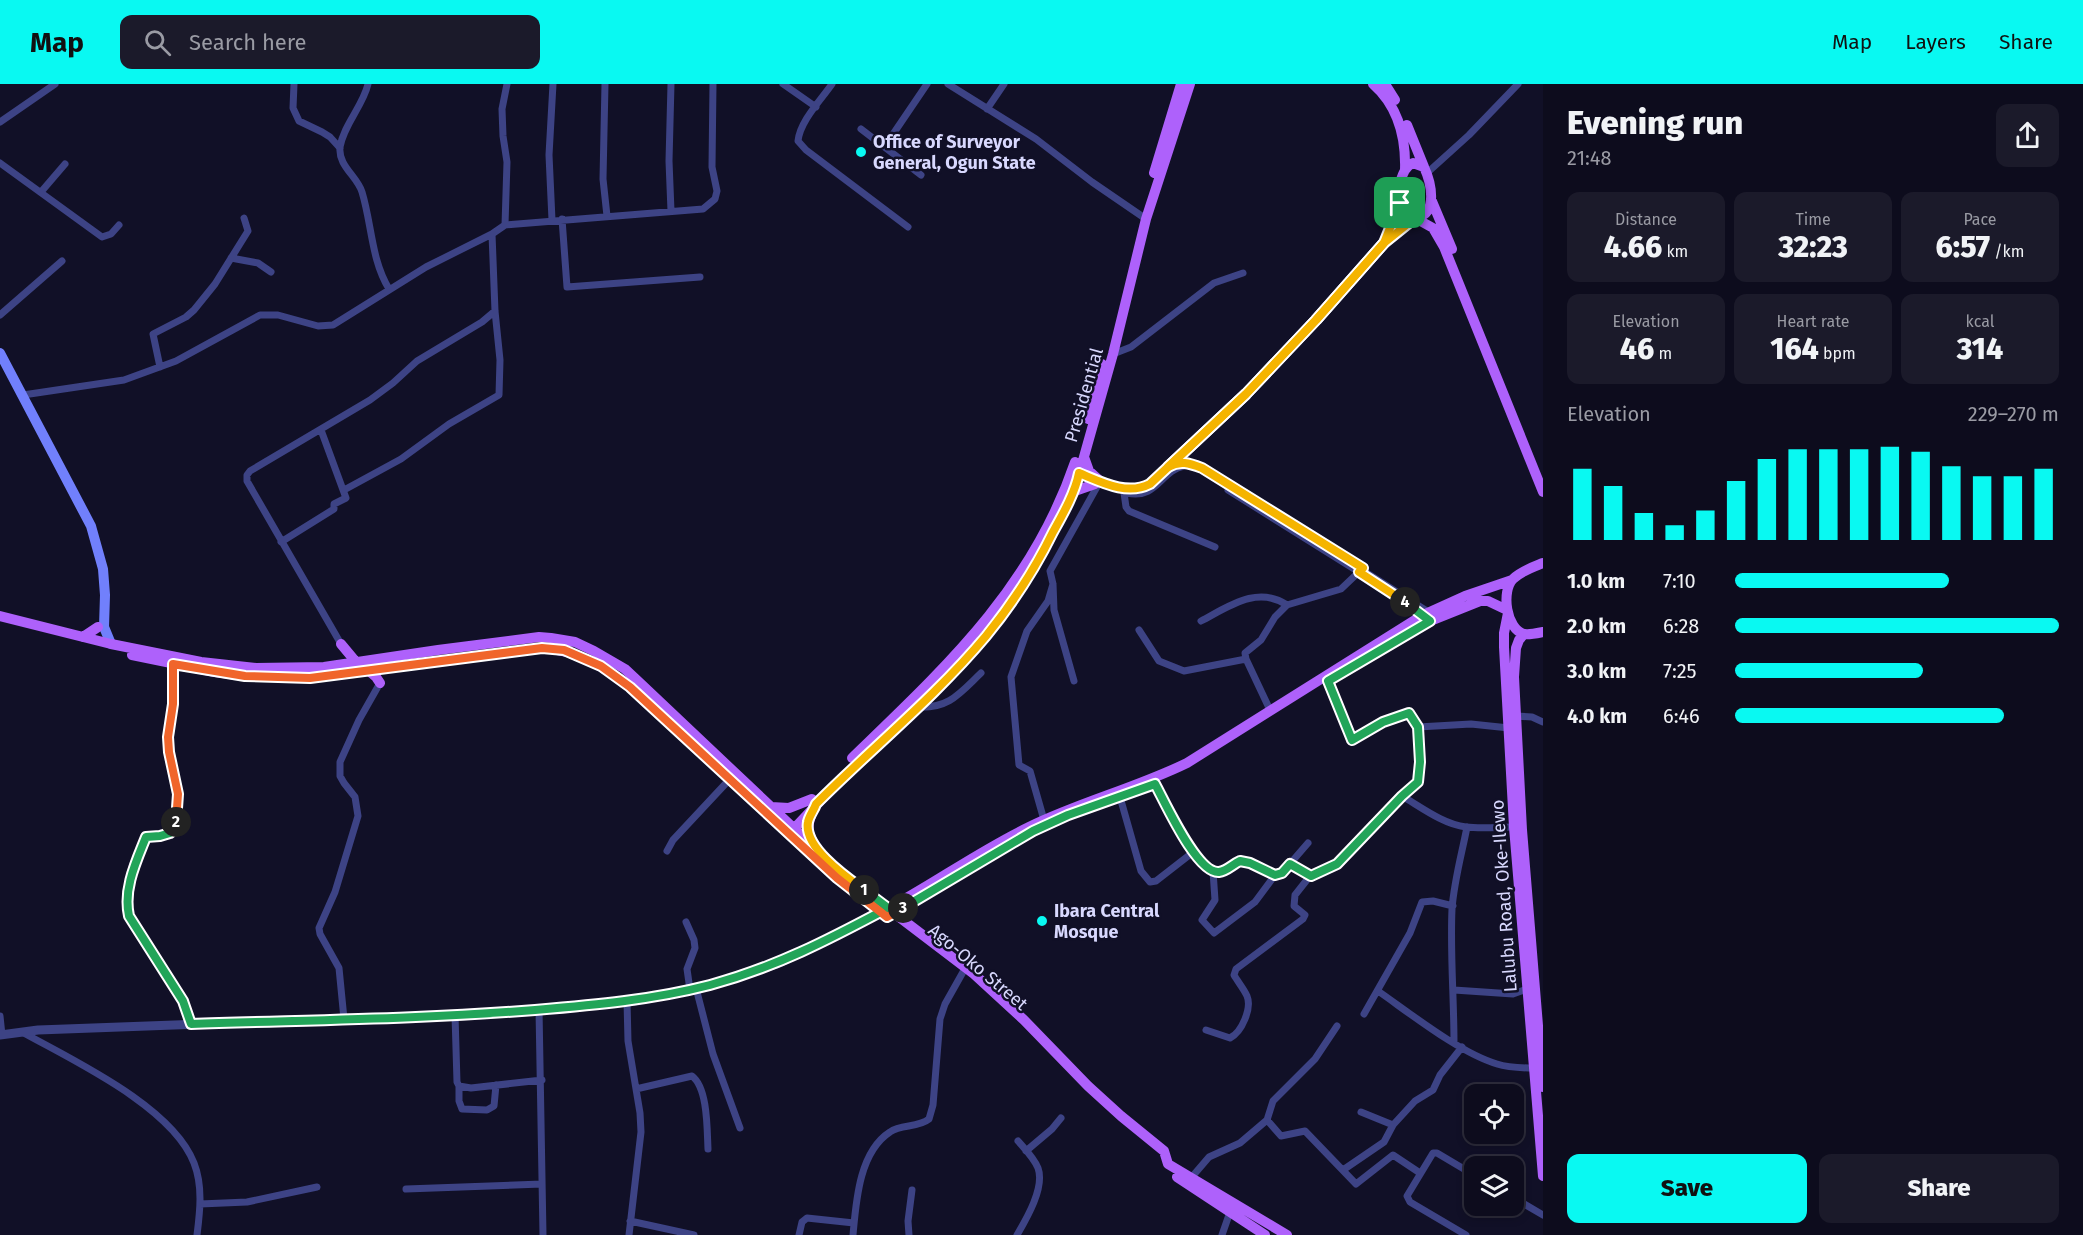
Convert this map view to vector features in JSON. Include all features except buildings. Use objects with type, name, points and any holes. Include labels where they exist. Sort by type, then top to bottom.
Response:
[{"type":"main road","points":[[819,852],[808,829],[814,802],[930,683],[995,611],[1040,541],[1075,474],[1181,84]]},
{"type":"main road","name":"Presidential","points":[[789,829],[814,802],[918,707],[984,638],[1021,588],[1049,541],[1072,492],[1075,474],[1084,457],[1113,354],[1143,217],[1190,84]]},
{"type":"main road","points":[[1373,84],[1386,98],[1398,120],[1404,137],[1405,171]]},
{"type":"main road","points":[[1385,84],[1404,117],[1425,170],[1431,199],[1543,474]]},
{"type":"main road","points":[[1425,170],[1413,163],[1408,165],[1401,186],[1400,203],[1408,214],[1433,228],[1444,247],[1543,492]]},
{"type":"main road","points":[[1415,218],[1421,217],[1428,211],[1431,199]]},
{"type":"main road","points":[[0,352],[91,526],[103,569],[104,627],[111,644]]},
{"type":"main road","points":[[0,363],[64,484],[91,543],[98,576],[99,640]]},
{"type":"main road","points":[[1072,492],[1098,483],[1089,471],[1084,457]]},
{"type":"main road","points":[[888,912],[1015,834],[1044,820],[1178,767],[1270,710],[1465,596],[1512,580],[1543,563]]},
{"type":"main road","name":"Lalubu Road, Oke-Ilewo","points":[[1512,580],[1506,594],[1508,611],[1504,633],[1514,828],[1543,1176]]},
{"type":"main road","points":[[888,912],[1033,831],[1068,815],[1155,784],[1189,767],[1430,617],[1480,601],[1488,601],[1508,611],[1517,629],[1524,634],[1543,632]]},
{"type":"main road","points":[[0,616],[15,624]]},
{"type":"main road","points":[[0,623],[225,665],[309,673]]},
{"type":"main road","points":[[31,627],[199,670],[245,676],[309,673],[356,662],[539,637],[575,642],[610,659],[625,669],[771,807],[789,829],[888,912],[974,974],[1024,1020],[1088,1086],[1162,1153],[1166,1167],[1265,1235]]},
{"type":"main road","points":[[83,637],[98,627]]},
{"type":"main road","name":"Lalubu Road, Oke-Ilewo","points":[[1524,634],[1516,648],[1514,666],[1516,716],[1522,830],[1543,1090]]},
{"type":"main road","points":[[341,645],[356,662]]},
{"type":"main road","points":[[328,669],[341,655],[341,645]]},
{"type":"main road","name":"Ago-Oko Street","points":[[328,669],[369,671],[542,648],[564,650],[601,666],[649,704],[729,780],[789,829],[837,878],[888,912],[963,972],[1031,1034],[1091,1096],[1162,1153]]},
{"type":"main road","points":[[380,683],[387,668]]},
{"type":"main road","points":[[369,671],[380,683]]},
{"type":"main road","points":[[771,807],[796,807],[814,802]]},
{"type":"main road","points":[[1166,1167],[1191,1178],[1287,1235]]},
{"type":"street","points":[[0,122],[55,84]]},
{"type":"street","points":[[294,84],[293,108],[299,121],[330,137],[340,148],[346,169],[362,191],[375,256],[381,276],[389,290]]},
{"type":"street","points":[[340,148],[345,131],[366,93],[368,84]]},
{"type":"street","points":[[505,225],[507,162],[502,109],[507,84]]},
{"type":"street","points":[[552,220],[549,155],[553,84]]},
{"type":"street","points":[[605,84],[603,179],[607,216]]},
{"type":"street","points":[[671,84],[669,161],[671,211]]},
{"type":"street","points":[[23,395],[110,383],[160,367],[176,361],[260,315],[278,315],[318,326],[333,325],[464,246],[492,234],[505,225],[703,209],[715,199],[717,191],[712,167],[712,84]]},
{"type":"street","points":[[783,84],[816,106]]},
{"type":"street","points":[[832,84],[798,134],[798,141],[806,150],[908,227]]},
{"type":"street","points":[[885,146],[927,84]]},
{"type":"street","points":[[948,84],[1036,139],[1143,217]]},
{"type":"street","points":[[987,109],[1004,84]]},
{"type":"street","points":[[1425,170],[1469,135],[1518,84]]},
{"type":"street","points":[[861,129],[921,175]]},
{"type":"street","points":[[0,163],[102,237],[111,234],[119,225]]},
{"type":"street","points":[[41,192],[64,164]]},
{"type":"street","points":[[1384,243],[1400,203]]},
{"type":"street","points":[[160,367],[153,334],[186,317],[215,284],[248,231],[244,218]]},
{"type":"street","points":[[1098,483],[1134,490],[1150,484],[1246,394],[1384,243],[1415,218]]},
{"type":"street","points":[[562,219],[567,287],[700,277]]},
{"type":"street","points":[[344,490],[401,459],[449,424],[499,395],[500,360],[495,311],[492,234]]},
{"type":"street","points":[[231,258],[258,263],[271,272]]},
{"type":"street","points":[[0,315],[62,261]]},
{"type":"street","points":[[1113,354],[1131,347],[1214,283],[1243,273]]},
{"type":"street","points":[[341,645],[281,542],[247,480],[247,475],[250,471],[370,400],[417,361],[482,322],[495,311]]},
{"type":"street","points":[[281,542],[334,509],[333,504],[346,498],[321,430]]},
{"type":"street","points":[[1168,467],[1182,462],[1202,468],[1430,617]]},
{"type":"street","points":[[1075,474],[1136,495],[1147,492],[1165,480],[1175,469],[1182,466],[1191,467],[1361,570]]},
{"type":"street","points":[[1074,681],[1054,610],[1050,571],[1098,483]]},
{"type":"street","points":[[1125,493],[1126,507],[1129,511],[1215,547]]},
{"type":"street","points":[[1270,710],[1246,659],[1245,652],[1261,640],[1275,617],[1287,605],[1341,589],[1361,570]]},
{"type":"street","points":[[1044,820],[1030,771],[1019,765],[1018,761],[1011,677],[1027,631],[1048,601],[1053,584]]},
{"type":"street","points":[[1201,621],[1251,597],[1276,598],[1287,605]]},
{"type":"street","points":[[1139,630],[1160,661],[1184,671],[1246,659]]},
{"type":"street","points":[[173,664],[173,704],[168,737],[178,794],[175,829],[160,836],[146,837],[133,872],[127,906],[129,916],[183,1001],[191,1024]]},
{"type":"street","points":[[918,707],[936,707],[949,702],[981,673]]},
{"type":"street","points":[[1206,1030],[1230,1038],[1235,1035],[1245,1021],[1248,997],[1235,978],[1234,972],[1303,919],[1304,913],[1294,906],[1295,895],[1311,876],[1337,864],[1418,782],[1420,762],[1418,727],[1409,713],[1383,722],[1352,740],[1328,681]]},
{"type":"street","points":[[344,1020],[339,968],[319,928],[335,892],[358,816],[355,797],[340,776],[340,762],[359,720],[380,683]]},
{"type":"street","points":[[1516,716],[1532,717],[1543,723]]},
{"type":"street","points":[[1418,727],[1471,724],[1509,728]]},
{"type":"street","points":[[667,851],[673,840],[729,780]]},
{"type":"street","points":[[1155,784],[1192,853],[1213,871],[1225,870],[1240,861],[1250,863],[1275,875]]},
{"type":"street","points":[[1402,796],[1425,810],[1467,827],[1514,828]]},
{"type":"street","points":[[1120,797],[1141,871],[1150,882],[1156,881],[1192,853]]},
{"type":"street","points":[[1454,1042],[1451,949],[1453,906],[1467,827]]},
{"type":"street","points":[[1213,871],[1215,900],[1202,920],[1214,933],[1255,902],[1275,875],[1282,873],[1308,843]]},
{"type":"street","points":[[1290,864],[1311,876]]},
{"type":"street","points":[[1364,1014],[1410,933],[1422,902],[1433,901],[1453,906]]},
{"type":"street","points":[[0,1016],[1,1035],[191,1024],[455,1015],[627,1001],[693,989],[777,963],[888,912]]},
{"type":"street","points":[[686,922],[695,948],[687,969],[713,1054],[740,1128]]},
{"type":"street","points":[[853,1235],[861,1181],[868,1156],[891,1130],[924,1123],[930,1119],[940,1018],[963,972]]},
{"type":"street","points":[[1454,990],[1513,994],[1527,989]]},
{"type":"street","points":[[1378,991],[1462,1047],[1497,1065],[1534,1068]]},
{"type":"street","points":[[627,1001],[628,1041],[640,1113],[640,1147],[629,1235]]},
{"type":"street","points":[[539,1009],[543,1235]]},
{"type":"street","points":[[455,1015],[457,1082],[462,1109],[487,1110],[494,1106],[496,1085]]},
{"type":"street","points":[[1191,1178],[1209,1157],[1240,1143],[1267,1120],[1273,1101],[1315,1059],[1337,1026]]},
{"type":"street","points":[[22,1032],[105,1077],[157,1116],[186,1147],[194,1163],[200,1193],[197,1235]]},
{"type":"street","points":[[1343,1170],[1384,1142],[1393,1125],[1415,1101],[1433,1090],[1440,1075],[1462,1047]]},
{"type":"street","points":[[636,1089],[692,1076],[697,1079],[704,1102],[708,1149]]},
{"type":"street","points":[[459,1086],[471,1088],[542,1080]]},
{"type":"street","points":[[1361,1112],[1393,1125]]},
{"type":"street","points":[[1026,1150],[1052,1129],[1061,1118]]},
{"type":"street","points":[[1267,1120],[1281,1136],[1305,1131],[1356,1184],[1393,1155],[1420,1173]]},
{"type":"street","points":[[1017,1235],[1033,1206],[1040,1180],[1038,1168],[1018,1141]]},
{"type":"street","points":[[1464,1169],[1437,1153],[1432,1154],[1407,1196],[1408,1199],[1466,1235]]},
{"type":"street","points":[[406,1189],[542,1184]]},
{"type":"street","points":[[200,1204],[247,1202],[317,1187]]},
{"type":"street","points":[[909,1235],[908,1221],[912,1190]]},
{"type":"street","points":[[1524,1204],[1543,1215]]},
{"type":"street","points":[[1222,1235],[1230,1212]]},
{"type":"street","points":[[799,1235],[802,1222],[807,1218],[854,1223]]},
{"type":"street","points":[[630,1221],[694,1235]]},
{"type":"place","name":"Office of Surveyor General, Ogun State","points":[[861,152]]},
{"type":"place","name":"Ibara Central Mosque","points":[[1042,921]]},
{"type":"route","points":[[1400,203],[1384,243],[1316,320],[1246,394],[1208,429],[1150,484],[1134,490],[1125,489],[1079,473],[1062,516],[1049,541],[1021,588],[984,638],[918,707],[816,804],[808,821],[808,829],[819,852],[840,872],[888,908],[882,911],[854,927],[777,963],[709,985],[634,1001],[480,1014],[191,1024],[183,1001],[129,916],[127,906],[133,872],[146,837],[160,836],[175,829],[178,794],[168,737],[173,704],[173,664],[191,669],[245,676],[310,678],[542,648],[564,650],[601,666],[630,687],[715,768],[837,878],[882,911],[887,917],[1033,831],[1068,815],[1155,784],[1192,853],[1212,871],[1225,870],[1240,861],[1250,863],[1275,875],[1282,873],[1290,864],[1311,876],[1337,864],[1418,782],[1420,762],[1418,727],[1409,713],[1383,722],[1352,740],[1328,681],[1430,621],[1359,572],[1363,568],[1202,468],[1182,462],[1168,467],[1246,394],[1384,243],[1415,218],[1408,214],[1400,203]]}]
